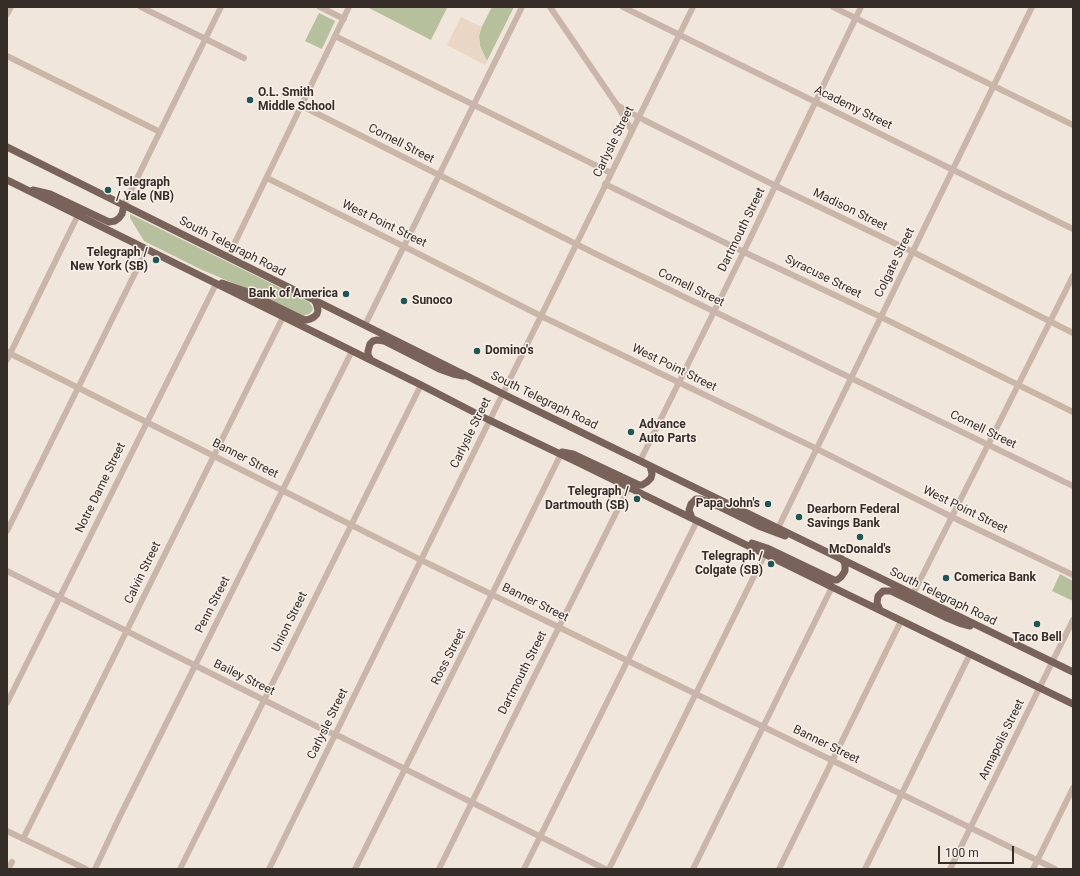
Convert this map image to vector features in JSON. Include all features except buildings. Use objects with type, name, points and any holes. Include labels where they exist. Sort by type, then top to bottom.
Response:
[{"type":"main road","name":"South Telegraph Road","points":[[7,148],[503,394],[1073,672]]},
{"type":"main road","points":[[8,182],[24,188],[489,420],[1058,697],[1073,702]]},
{"type":"main road","points":[[24,188],[50,194],[109,222],[116,221],[119,218],[122,214],[124,205]]},
{"type":"main road","points":[[205,278],[245,291],[306,320],[317,314],[318,310],[313,299]]},
{"type":"main road","points":[[371,360],[368,355],[370,344],[374,341],[384,341],[439,369],[453,374],[470,377]]},
{"type":"main road","points":[[552,450],[573,454],[639,485],[648,482],[651,478],[652,474],[650,466]]},
{"type":"main road","points":[[695,519],[689,510],[690,504],[696,499],[700,499],[712,503],[761,527],[782,535],[801,539]]},
{"type":"main road","points":[[736,540],[753,543],[767,548],[834,580],[841,577],[845,571],[845,564],[842,560]]},
{"type":"main road","points":[[880,610],[877,603],[878,596],[883,591],[891,591],[959,623],[987,630]]},
{"type":"street","points":[[7,14],[11,7]]},
{"type":"street","points":[[141,7],[244,58]]},
{"type":"street","points":[[124,205],[221,7]]},
{"type":"street","points":[[320,7],[344,19]]},
{"type":"street","points":[[228,257],[349,7]]},
{"type":"street","points":[[365,325],[522,7]]},
{"type":"street","points":[[550,7],[617,105],[632,131]]},
{"type":"street","name":"Academy Street","points":[[623,7],[1073,229]]},
{"type":"street","name":"Carlysle Street","points":[[269,869],[693,7]]},
{"type":"street","points":[[833,7],[1073,124]]},
{"type":"street","name":"Dartmouth Street","points":[[640,461],[744,252],[861,7]]},
{"type":"street","name":"Colgate Street","points":[[778,528],[1032,7]]},
{"type":"street","points":[[335,36],[611,173]]},
{"type":"street","points":[[7,56],[160,132]]},
{"type":"street","name":"Madison Street","points":[[617,105],[1073,333]]},
{"type":"street","name":"Cornell Street","points":[[302,106],[576,244],[1073,486]]},
{"type":"street","name":"West Point Street","points":[[267,178],[541,316],[1073,575]]},
{"type":"street","name":"Syracuse Street","points":[[606,184],[1073,412]]},
{"type":"street","points":[[8,355],[78,215]]},
{"type":"street","points":[[7,531],[147,249]]},
{"type":"street","points":[[913,594],[1073,276]]},
{"type":"street","name":"Notre Dame Street","points":[[7,703],[216,284]]},
{"type":"street","name":"Calvin Street","points":[[23,839],[283,317]]},
{"type":"street","name":"Penn Street","points":[[95,869],[123,809],[352,351]]},
{"type":"street","name":"Banner Street","points":[[8,355],[79,388],[421,560],[1055,869]]},
{"type":"street","name":"Union Street","points":[[180,869],[421,385]]},
{"type":"street","name":"Ross Street","points":[[355,869],[561,454]]},
{"type":"street","name":"Dartmouth Street","points":[[439,869],[629,487]]},
{"type":"street","points":[[524,869],[695,519]]},
{"type":"street","points":[[609,869],[765,554]]},
{"type":"street","name":"Bailey Street","points":[[7,571],[605,869]]},
{"type":"street","points":[[693,869],[762,726],[832,587]]},
{"type":"street","name":"Annapolis Street","points":[[950,869],[1073,620]]},
{"type":"street","points":[[779,869],[901,621]]},
{"type":"street","points":[[865,869],[970,654]]},
{"type":"street","points":[[1033,869],[1073,788]]},
{"type":"street","points":[[7,831],[86,869]]},
{"type":"street","points":[[8,869],[12,862]]},
{"type":"green space","points":[[367,7],[447,7],[447,8],[431,40]]},
{"type":"green space","points":[[492,7],[514,7],[487,61],[480,46],[479,36],[480,30]]},
{"type":"green space","points":[[319,13],[335,21],[322,49],[305,41]]},
{"type":"green space","points":[[130,214],[309,302],[313,310],[309,314],[302,316],[245,288],[202,270],[144,241],[130,218]]},
{"type":"green space","points":[[1060,574],[1073,581],[1073,601],[1052,591]]},
{"type":"shaded area","points":[[461,17],[482,27],[479,36],[480,46],[487,61],[485,65],[447,45]]},
{"type":"place","name":"O.L. Smith Middle School","points":[[250,100]]},
{"type":"place","name":"Telegraph / Yale (NB)","points":[[108,190]]},
{"type":"place","name":"Telegraph / New York (SB)","points":[[156,260]]},
{"type":"place","name":"Bank of America","points":[[346,294]]},
{"type":"place","name":"Sunoco","points":[[404,301]]},
{"type":"place","name":"Domino's","points":[[477,351]]},
{"type":"place","name":"Advance Auto Parts","points":[[631,432]]},
{"type":"place","name":"Telegraph / Dartmouth (SB)","points":[[637,499]]},
{"type":"place","name":"Papa John's","points":[[768,504]]},
{"type":"place","name":"Dearborn Federal Savings Bank","points":[[799,517]]},
{"type":"place","name":"McDonald's","points":[[860,537]]},
{"type":"place","name":"Telegraph / Colgate (SB)","points":[[771,564]]},
{"type":"place","name":"Comerica Bank","points":[[946,578]]},
{"type":"place","name":"Taco Bell","points":[[1037,624]]}]
